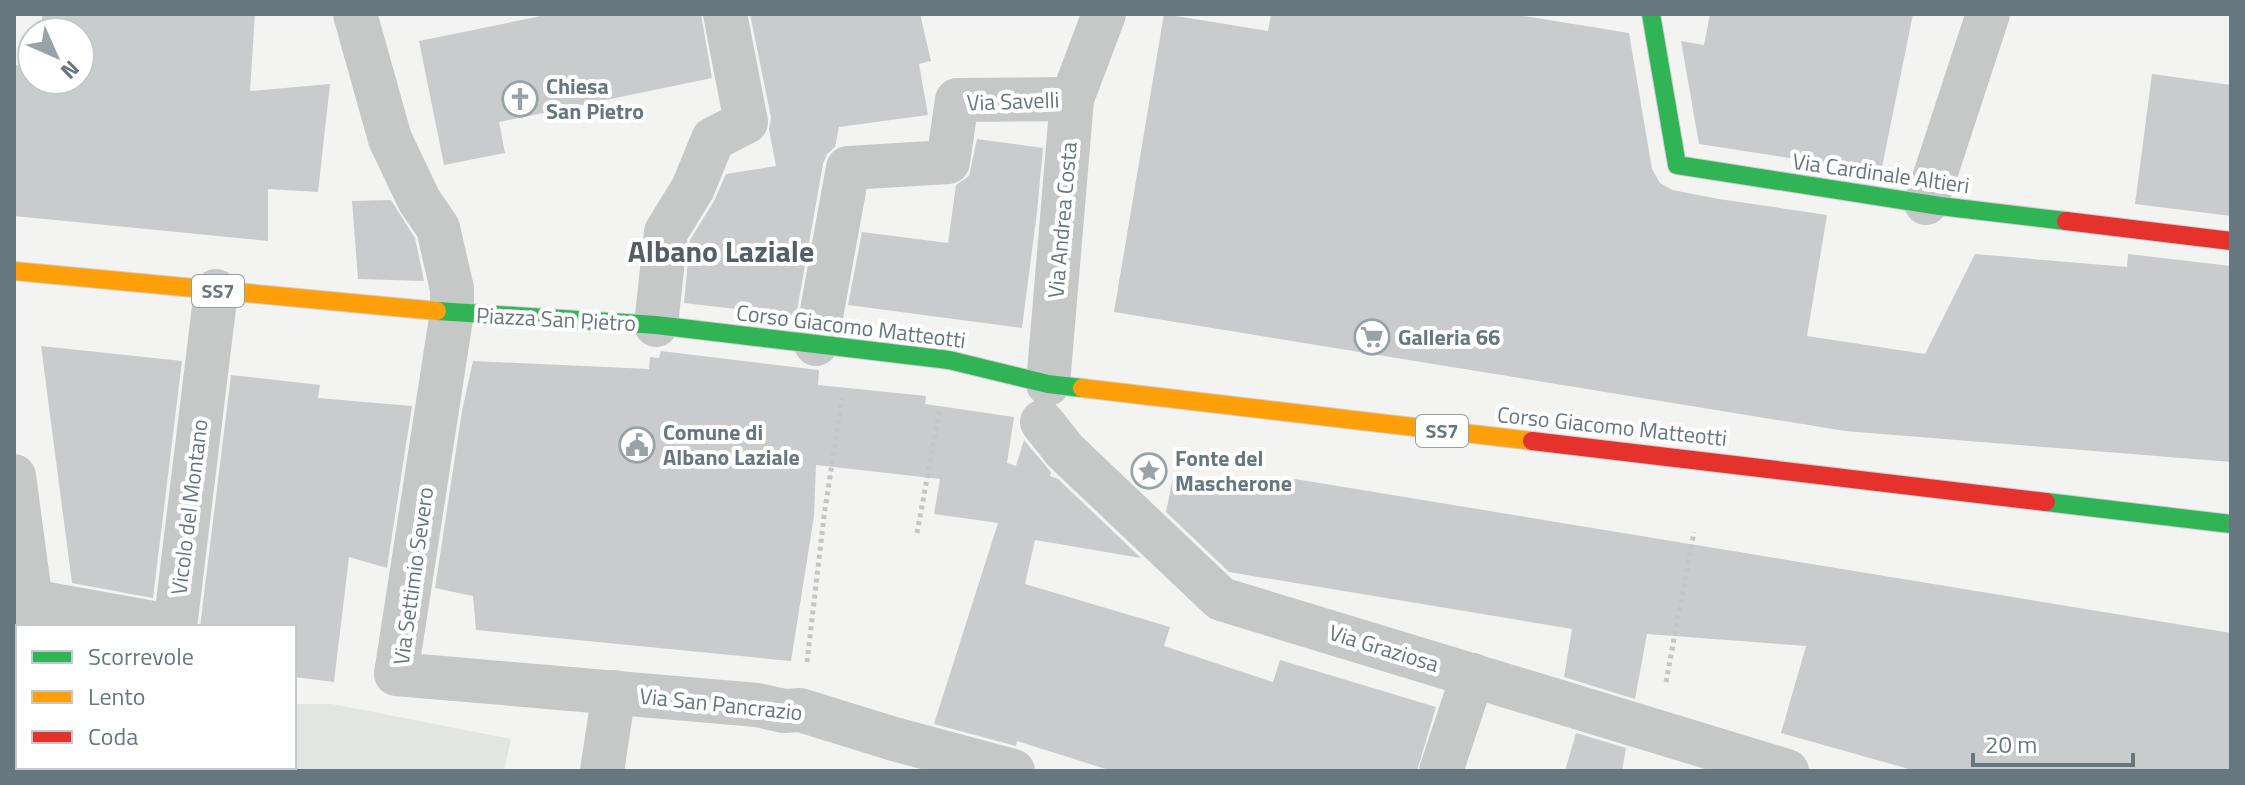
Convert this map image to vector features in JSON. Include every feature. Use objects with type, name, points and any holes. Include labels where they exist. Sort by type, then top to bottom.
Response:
[{"type":"main road","name":"Via Cardinale Altieri","points":[[1651,14],[1677,165],[1739,177],[1926,203],[2231,241]]},
{"type":"main road","name":"SS7","points":[[14,271],[437,311]]},
{"type":"main road","name":"Piazza San Pietro","points":[[437,311],[656,325]]},
{"type":"main road","name":"Corso Giacomo Matteotti","points":[[656,325],[949,360],[1045,403],[2231,524]]},
{"type":"street","points":[[355,14],[390,139],[419,200],[438,228],[452,289],[437,311]]},
{"type":"street","name":"Piazza San Pietro","points":[[656,325],[666,232],[693,188],[713,139],[746,122],[725,14]]},
{"type":"street","name":"Via Andrea Costa","points":[[1045,403],[1072,99],[1104,14]]},
{"type":"street","points":[[1926,203],[1988,14]]},
{"type":"street","name":"Via Savelli","points":[[833,346],[848,168],[948,162],[957,100],[1072,99]]},
{"type":"street","name":"Vicolo del Montano","points":[[175,625],[216,291]]},
{"type":"street","name":"Via Settimio Severo","points":[[437,311],[396,674],[614,692]]},
{"type":"street","name":"Via Graziosa","points":[[1045,403],[1065,451],[1221,599],[1787,771]]},
{"type":"street","points":[[14,476],[27,610]]},
{"type":"street","name":"Vicolo del Montano","points":[[27,610],[158,625]]},
{"type":"street","points":[[1441,771],[1473,675]]},
{"type":"street","points":[[602,771],[614,692]]},
{"type":"street","name":"Via San Pancrazio","points":[[614,692],[757,705],[784,711],[800,710],[1013,771]]},
{"type":"path","points":[[800,710],[824,516],[833,346]]},
{"type":"path","points":[[917,533],[949,360]]},
{"type":"path","points":[[1665,686],[1694,532]]},
{"type":"shaded area","points":[[296,704],[332,704],[511,739],[504,771],[233,771],[296,769]]},
{"type":"building","points":[[255,14],[250,91],[330,84],[318,192],[268,189],[268,241],[14,216],[14,65],[16,96],[96,96],[96,16],[42,16]]},
{"type":"building","name":"Chiesa San Pietro","points":[[551,14],[701,14],[712,78],[499,122],[505,153],[444,165],[419,41]]},
{"type":"building","points":[[750,14],[920,14],[931,61],[919,64],[928,115],[839,127],[835,147],[827,154],[823,164],[796,316],[684,303],[690,240],[726,174],[776,166],[769,129],[771,117]]},
{"type":"building","points":[[1164,14],[1268,31],[1271,14],[1511,14],[1629,33],[1652,169],[1660,183],[1672,190],[1827,215],[1807,336],[1925,354],[1975,254],[2127,267],[2128,254],[2231,266],[2231,462],[1845,431],[1114,312]]},
{"type":"building","points":[[1710,14],[1913,14],[1881,172],[1699,144],[1681,41],[1704,45]]},
{"type":"building","points":[[2152,74],[2231,85],[2231,216],[2135,204]]},
{"type":"building","points":[[977,139],[1043,148],[1022,328],[848,305],[862,232],[948,243],[956,185],[969,176]]},
{"type":"building","points":[[391,200],[415,238],[424,281],[358,279],[352,201]]},
{"type":"building","points":[[41,346],[182,361],[153,598],[72,583]]},
{"type":"building","points":[[661,351],[819,370],[818,385],[926,396],[925,404],[1014,417],[1007,463],[1016,466],[1024,440],[1051,472],[1050,476],[1058,479],[1141,558],[1035,540],[1025,584],[1170,627],[1164,646],[1273,682],[1280,660],[1436,707],[1417,771],[1112,771],[1017,741],[1016,746],[934,724],[998,523],[934,514],[940,479],[816,465],[814,516],[791,661],[476,630],[473,596],[435,588],[462,411],[473,361],[649,369],[650,357],[659,358]]},
{"type":"building","points":[[231,375],[320,385],[318,398],[412,406],[387,568],[349,557],[334,682],[296,677],[296,625],[200,625]]},
{"type":"building","points":[[1174,473],[1286,492],[1289,478],[2231,633],[2231,771],[1916,771],[1781,733],[1806,646],[1647,634],[1635,699],[1564,677],[1572,629],[1229,572],[1166,512]]},
{"type":"building","points":[[1576,733],[1626,748],[1622,771],[1565,771]]},
{"type":"traffic: fast","points":[[1651,14],[1677,165],[1940,206],[2066,221]]},
{"type":"traffic: fast","points":[[437,311],[656,325],[949,360],[1048,384],[1082,388]]},
{"type":"traffic: fast","points":[[2046,502],[2231,524]]},
{"type":"traffic: slow","points":[[14,271],[437,311]]},
{"type":"traffic: slow","points":[[1082,388],[1532,441]]},
{"type":"traffic: jam","points":[[2066,221],[2231,241]]},
{"type":"traffic: jam","points":[[1532,441],[2046,502]]},
{"type":"place","name":"Chiesa San Pietro","points":[[520,99]]},
{"type":"place","name":"Galleria 66","points":[[1372,337]]},
{"type":"place","name":"Comune di Albano Laziale","points":[[637,445]]},
{"type":"place","name":"Fonte del Mascherone","points":[[1149,471]]},
{"type":"district","name":"Albano Laziale","points":[[721,252]]}]
